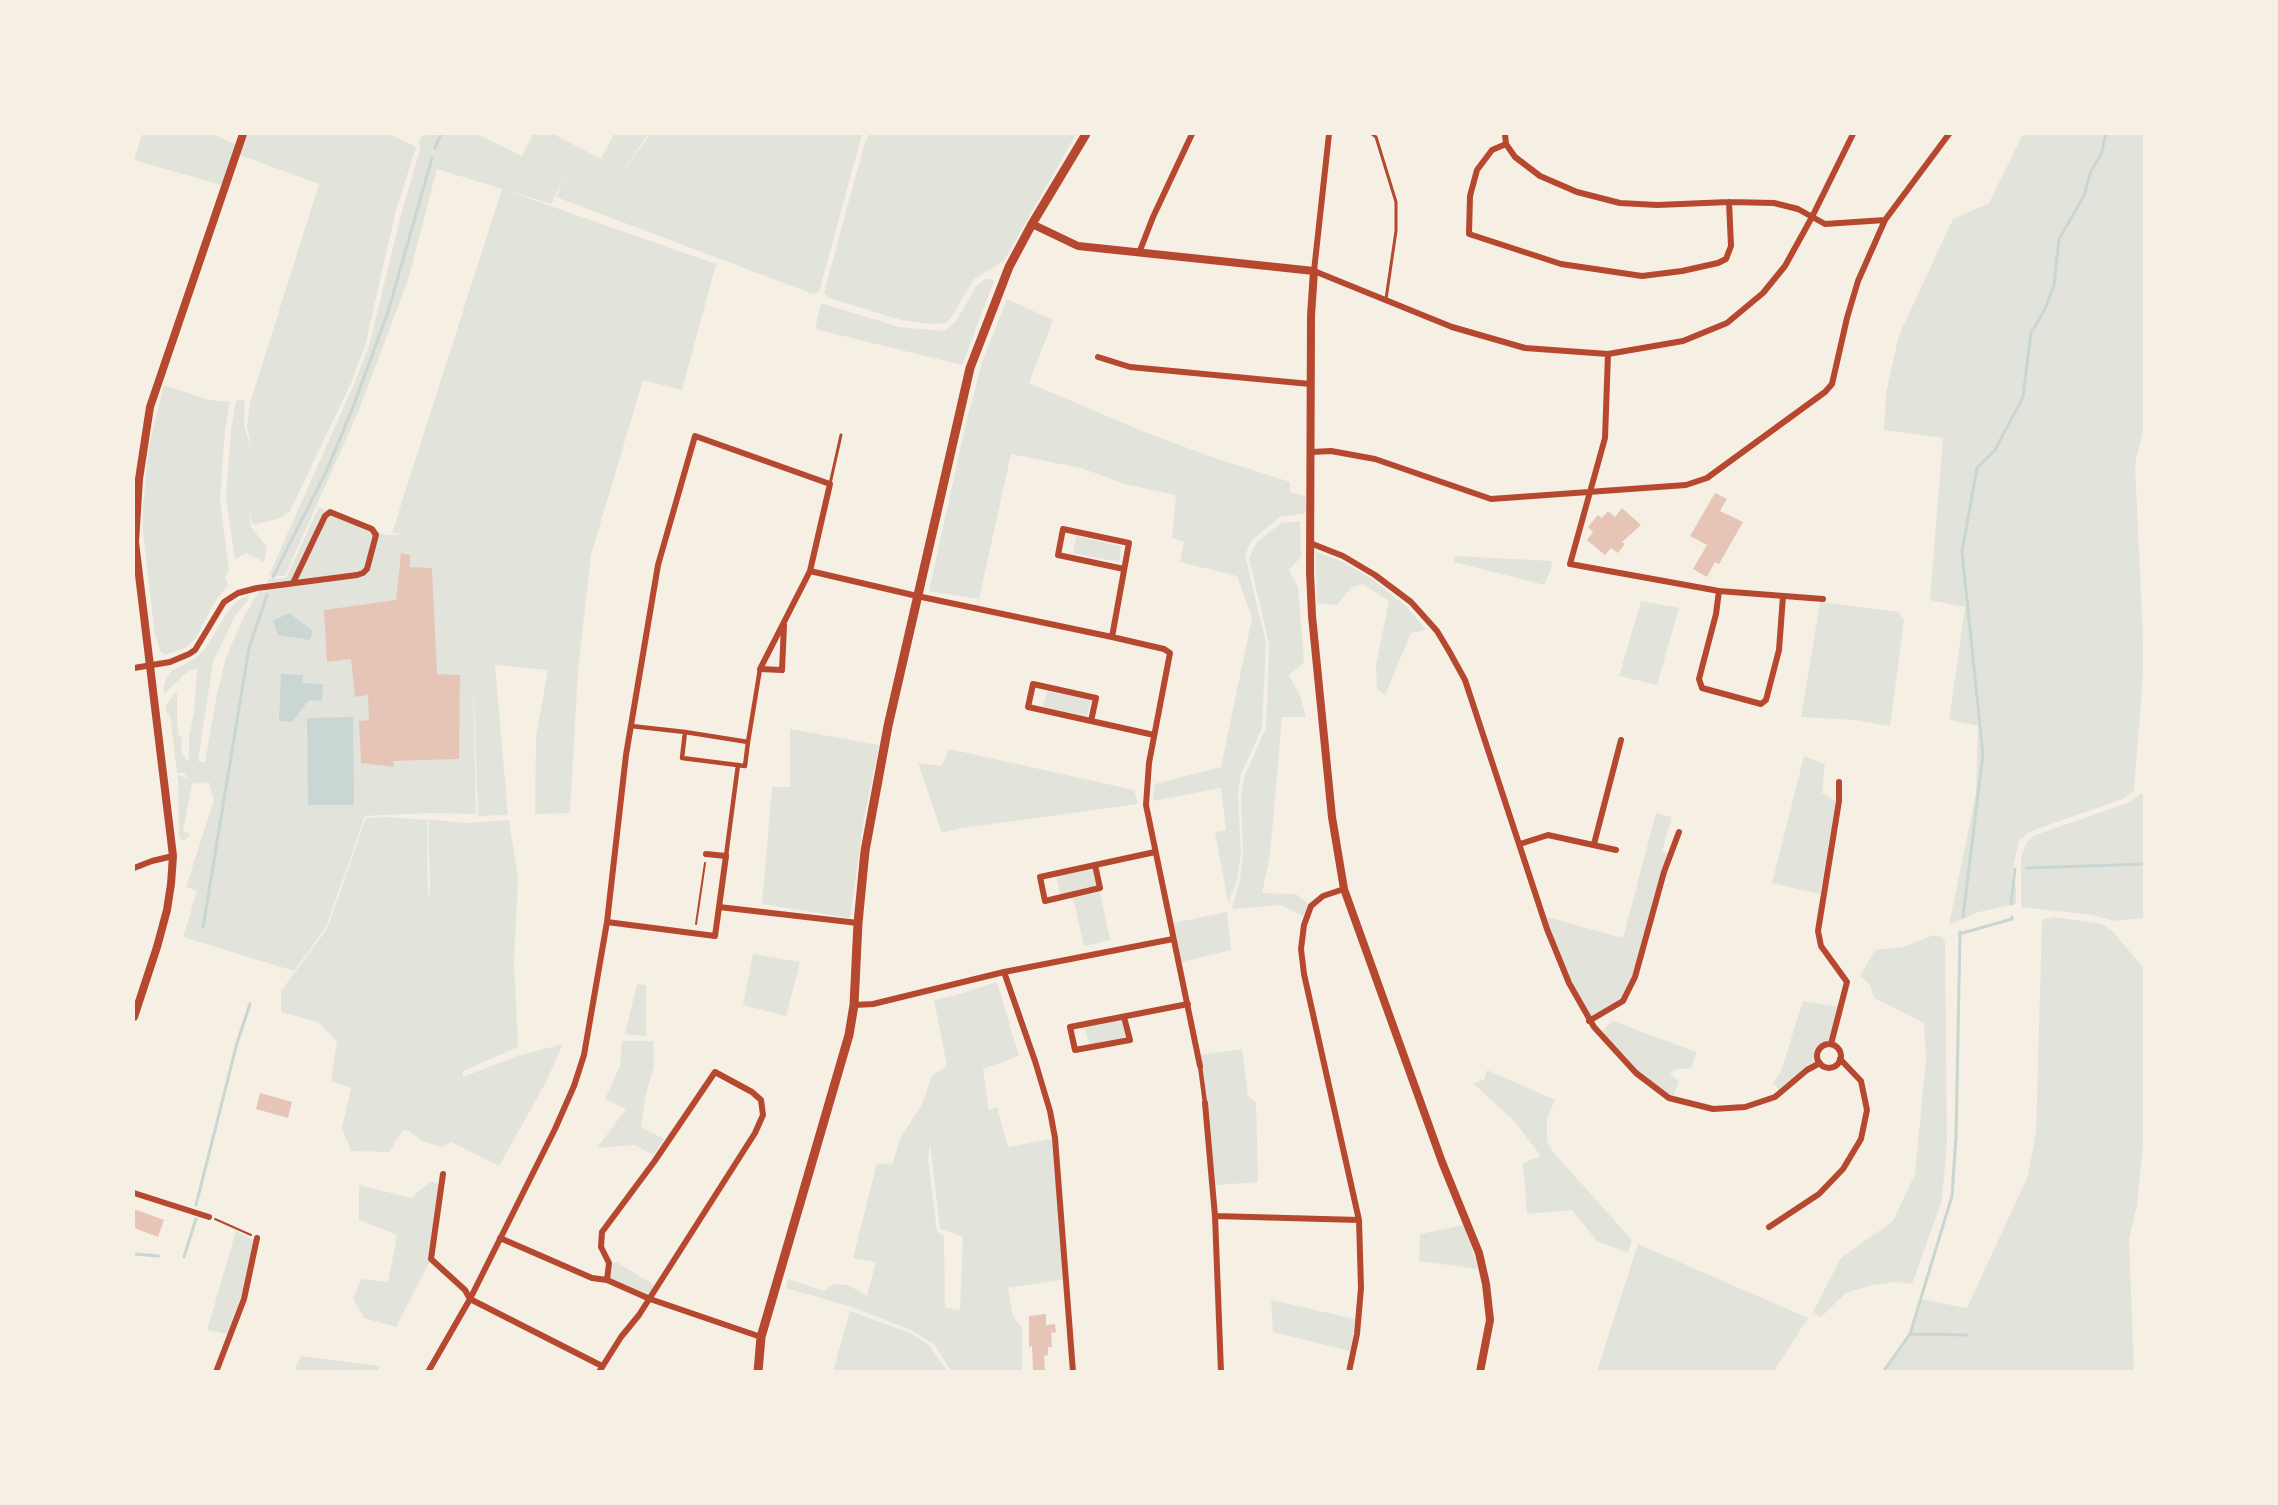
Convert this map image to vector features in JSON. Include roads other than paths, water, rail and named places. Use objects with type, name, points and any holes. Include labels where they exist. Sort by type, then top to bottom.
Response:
[{"type":"main road","points":[[758,1371],[761,1337],[849,1035],[854,1005],[858,923],[865,851],[888,726],[970,368],[1009,267],[1086,134]]},
{"type":"street","points":[[134,1017],[167,910],[172,856],[135,542],[139,479],[150,407],[243,134]]},
{"type":"street","points":[[1139,253],[1192,134]]},
{"type":"street","points":[[1329,134],[1311,316],[1310,543],[1314,637],[1332,817],[1344,889],[1442,1162],[1479,1253],[1486,1284],[1490,1320],[1480,1371]]},
{"type":"street","points":[[1504,134],[1506,144],[1515,157],[1540,175],[1577,192],[1620,203],[1656,205],[1774,203],[1798,209],[1825,224],[1885,220]]},
{"type":"street","points":[[1032,224],[1078,246],[1314,271],[1452,327],[1525,348],[1608,354],[1683,341],[1726,323],[1763,294],[1785,266],[1853,134]]},
{"type":"street","points":[[1312,452],[1331,451],[1375,459],[1491,499],[1686,485],[1707,478],[1826,392],[1832,384],[1858,281],[1885,220],[1949,134]]},
{"type":"street","points":[[1506,144],[1492,150],[1477,170],[1470,196],[1469,234],[1561,264],[1642,276],[1682,271],[1718,263],[1726,259],[1731,246],[1729,202]]},
{"type":"street","points":[[1608,354],[1605,438],[1570,564],[1719,591],[1822,599]]},
{"type":"street","points":[[1098,357],[1130,367],[1310,384]]},
{"type":"street","points":[[428,1371],[470,1299],[555,1129],[574,1086],[584,1055],[607,922],[618,812],[630,726],[658,565],[696,436],[830,484],[810,571],[760,669],[745,766],[682,758],[685,732]]},
{"type":"street","points":[[134,668],[170,662],[195,650],[230,596],[257,588],[357,575],[363,573],[367,569],[376,535],[372,529],[330,512],[325,516],[293,583]]},
{"type":"street","points":[[1112,636],[1129,543],[1063,529],[1058,555],[1124,569]]},
{"type":"street","points":[[1310,543],[1343,556],[1375,574],[1411,602],[1437,631],[1465,680],[1547,929],[1569,983],[1590,1022],[1636,1073],[1670,1098],[1713,1109],[1745,1107],[1774,1097],[1807,1070],[1820,1063],[1831,1067],[1838,1063],[1840,1051],[1831,1044]]},
{"type":"street","points":[[810,571],[917,597],[1112,636],[1164,649],[1170,653],[1149,763],[1146,805],[1188,1004],[1205,1103],[1215,1216],[1221,1371]]},
{"type":"street","points":[[1719,591],[1716,614],[1699,679],[1702,688],[1761,704],[1766,700],[1779,650],[1783,596]]},
{"type":"street","points":[[760,669],[782,670],[784,625]]},
{"type":"street","points":[[1091,721],[1096,698],[1033,684],[1028,707],[1091,721],[1154,735]]},
{"type":"street","points":[[630,726],[748,741]]},
{"type":"street","points":[[1594,844],[1621,740]]},
{"type":"street","points":[[607,922],[715,936],[738,765]]},
{"type":"street","points":[[1831,1044],[1847,982],[1821,946],[1818,931],[1839,801],[1839,782]]},
{"type":"street","points":[[1590,1022],[1623,1001],[1635,977],[1664,872],[1679,832]]},
{"type":"street","points":[[1520,844],[1548,835],[1616,850]]},
{"type":"street","points":[[1095,865],[1100,888],[1045,901],[1040,877],[1095,865],[1155,852]]},
{"type":"street","points":[[706,854],[726,856]]},
{"type":"street","points":[[134,868],[172,856]]},
{"type":"street","points":[[1344,889],[1323,896],[1311,906],[1304,925],[1301,949],[1304,974],[1359,1220],[1361,1288],[1357,1334],[1349,1371]]},
{"type":"street","points":[[719,907],[858,923]]},
{"type":"street","points":[[854,1005],[873,1004],[1005,972],[1173,939]]},
{"type":"street","points":[[1005,972],[1050,1111],[1055,1138],[1073,1371]]},
{"type":"street","points":[[1124,1017],[1130,1040],[1075,1050],[1070,1028],[1124,1017],[1188,1004]]},
{"type":"street","points":[[1820,1063],[1818,1052],[1823,1046],[1831,1044]]},
{"type":"street","points":[[1769,1227],[1819,1194],[1843,1169],[1861,1138],[1867,1110],[1861,1081],[1840,1059]]},
{"type":"street","points":[[443,1174],[431,1259],[465,1290],[470,1299],[601,1369],[650,1299],[755,1133],[763,1115],[761,1100],[752,1092],[715,1072],[654,1162],[602,1232],[601,1247],[609,1263],[608,1280]]},
{"type":"street","points":[[134,1193],[209,1217]]},
{"type":"street","points":[[1215,1216],[1359,1220]]},
{"type":"street","points":[[216,1371],[244,1299],[256,1238]]},
{"type":"street","points":[[500,1238],[592,1278],[608,1280],[650,1299],[761,1337]]},
{"type":"lane","points":[[1372,134],[1376,137],[1395,202],[1396,231],[1386,301]]},
{"type":"lane","points":[[830,484],[841,435]]},
{"type":"waterway","points":[[435,148],[441,134]]},
{"type":"waterway","points":[[1963,917],[1983,754],[1962,552],[1977,468],[1995,450],[2023,397],[2031,333],[2044,311],[2054,285],[2059,239],[2084,196],[2091,171],[2101,155],[2106,134]]},
{"type":"waterway","points":[[273,577],[327,470],[353,407],[388,312],[432,158]]},
{"type":"waterway","points":[[203,927],[249,648],[267,595]]},
{"type":"waterway","points":[[2026,868],[2144,864]]},
{"type":"waterway","points":[[2011,904],[2015,869]]},
{"type":"waterway","points":[[1959,934],[2012,919],[2012,917]]},
{"type":"waterway","points":[[1883,1372],[1910,1334],[1952,1196],[1956,1137],[1960,932]]},
{"type":"waterway","points":[[196,1205],[237,1043],[250,1004]]},
{"type":"waterway","points":[[184,1257],[196,1219]]},
{"type":"waterway","points":[[134,1254],[159,1256]]},
{"type":"waterway","points":[[1910,1334],[1967,1335]]}]
